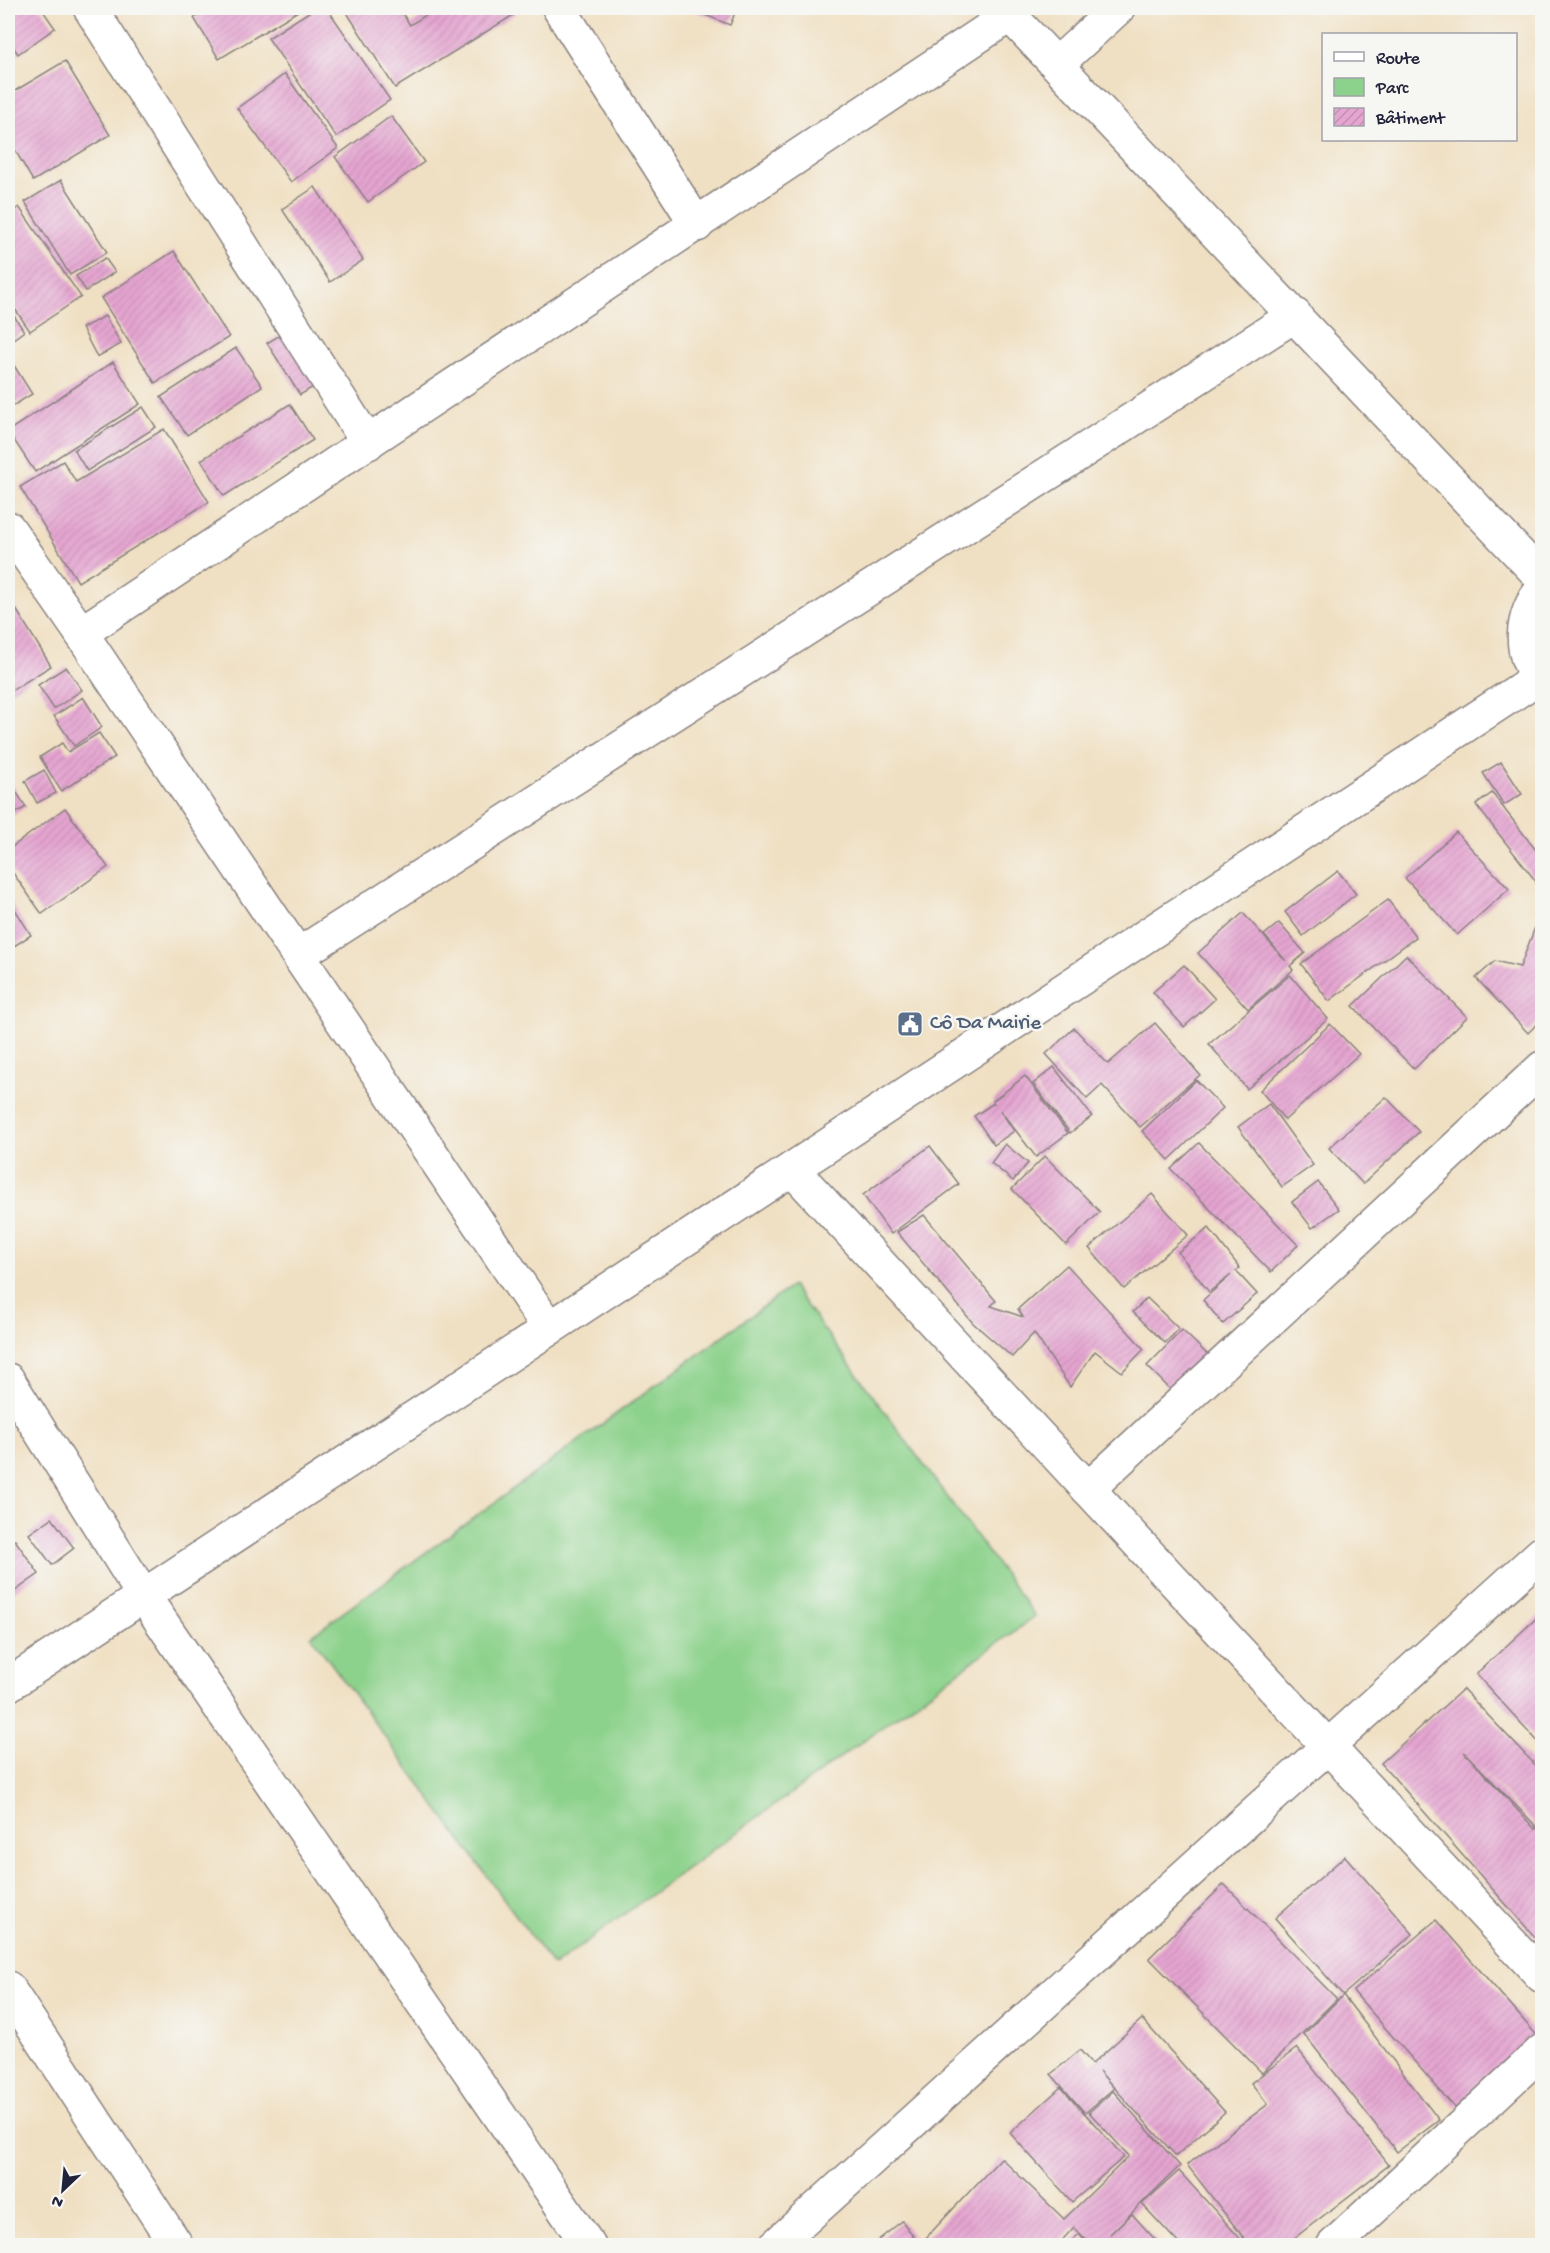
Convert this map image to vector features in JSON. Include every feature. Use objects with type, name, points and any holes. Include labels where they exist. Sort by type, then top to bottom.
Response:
[{"type":"street","points":[[90,8],[368,443]]},
{"type":"street","points":[[558,8],[697,225]]},
{"type":"street","points":[[1057,64],[1118,8]]},
{"type":"street","points":[[81,633],[697,225],[1007,11],[1542,578]]},
{"type":"street","points":[[298,955],[1294,315]]},
{"type":"street","points":[[11,541],[81,633],[549,1328]]},
{"type":"street","points":[[8,1685],[1541,679],[1528,659],[1524,638],[1526,618],[1534,599],[1542,590]]},
{"type":"street","points":[[1088,1489],[1542,1068]]},
{"type":"street","points":[[792,1169],[1542,1976]]},
{"type":"street","points":[[8,1380],[143,1595],[589,2246]]},
{"type":"street","points":[[775,2246],[1542,1553]]},
{"type":"street","points":[[8,1988],[177,2246]]},
{"type":"street","points":[[1333,2246],[1542,2051]]},
{"type":"green space","points":[[792,1286],[1035,1616],[553,1966],[311,1636]]},
{"type":"building","points":[[15,8],[41,8],[55,28],[18,54],[8,39],[8,13]]},
{"type":"building","points":[[211,8],[303,8],[219,59],[194,18]]},
{"type":"building","points":[[315,8],[327,8],[390,100],[336,137],[268,38]]},
{"type":"building","points":[[344,8],[410,8],[402,13],[410,25],[437,8],[511,8],[515,14],[395,88]]},
{"type":"building","points":[[688,8],[737,8],[730,25]]},
{"type":"building","points":[[65,61],[110,135],[33,181],[8,138],[8,95]]},
{"type":"building","points":[[285,74],[338,148],[291,182],[237,108]]},
{"type":"building","points":[[391,116],[424,162],[368,202],[335,157]]},
{"type":"building","points":[[61,180],[107,252],[70,275],[25,202]]},
{"type":"building","points":[[315,187],[363,260],[330,282],[282,209]]},
{"type":"building","points":[[19,207],[81,297],[30,331],[8,299],[8,215]]},
{"type":"building","points":[[174,251],[229,337],[155,383],[101,298]]},
{"type":"building","points":[[105,258],[115,272],[86,291],[76,276]]},
{"type":"building","points":[[8,307],[24,331],[8,343]]},
{"type":"building","points":[[105,316],[121,344],[97,357],[82,328]]},
{"type":"building","points":[[285,332],[318,384],[300,395],[267,343]]},
{"type":"building","points":[[236,348],[262,386],[187,435],[161,397]]},
{"type":"building","points":[[8,356],[32,394],[8,409]]},
{"type":"building","points":[[113,362],[140,404],[35,472],[8,431]]},
{"type":"building","points":[[290,404],[313,440],[224,496],[201,460]]},
{"type":"building","points":[[143,407],[156,427],[87,471],[74,450]]},
{"type":"building","points":[[164,429],[209,502],[78,582],[20,487],[63,461],[76,482]]},
{"type":"building","points":[[8,596],[51,666],[8,693],[8,630],[11,627],[8,622]]},
{"type":"building","points":[[66,667],[82,690],[54,709],[38,685]]},
{"type":"building","points":[[83,697],[102,727],[74,746],[54,716]]},
{"type":"building","points":[[99,733],[115,757],[61,791],[40,757],[62,743],[68,752]]},
{"type":"building","points":[[1501,762],[1522,794],[1504,805],[1483,773]]},
{"type":"building","points":[[44,770],[56,793],[37,803],[25,781]]},
{"type":"building","points":[[8,779],[26,807],[8,818]]},
{"type":"building","points":[[1492,793],[1542,858],[1542,889],[1476,805]]},
{"type":"building","points":[[65,808],[108,867],[42,914],[8,866],[8,850]]},
{"type":"building","points":[[1456,832],[1509,889],[1457,935],[1405,878]]},
{"type":"building","points":[[1338,871],[1356,894],[1303,936],[1285,912]]},
{"type":"building","points":[[8,898],[31,935],[8,950]]},
{"type":"building","points":[[1388,900],[1416,937],[1329,1001],[1301,964]]},
{"type":"building","points":[[1243,913],[1286,961],[1264,935],[1279,923],[1305,953],[1290,966],[1293,970],[1248,1009],[1198,953]]},
{"type":"building","points":[[1537,922],[1542,928],[1542,1019],[1528,1033],[1476,978],[1495,961],[1520,967]]},
{"type":"building","points":[[1406,955],[1467,1017],[1414,1069],[1353,1006]]},
{"type":"building","points":[[1184,965],[1215,999],[1184,1027],[1153,992]]},
{"type":"building","points":[[1290,975],[1328,1019],[1247,1089],[1209,1044]]},
{"type":"building","points":[[1155,1023],[1200,1075],[1140,1127],[1102,1085],[1087,1099],[1046,1054],[1074,1028],[1108,1064]]},
{"type":"building","points":[[1330,1024],[1359,1054],[1285,1120],[1260,1090]]},
{"type":"building","points":[[1054,1067],[1092,1116],[1070,1133],[1033,1084]]},
{"type":"building","points":[[1025,1076],[1068,1133],[1036,1157],[1000,1110],[1014,1131],[994,1145],[974,1116],[994,1103],[993,1101]]},
{"type":"building","points":[[1196,1080],[1223,1108],[1169,1160],[1142,1131]]},
{"type":"building","points":[[1386,1097],[1419,1132],[1363,1184],[1329,1148]]},
{"type":"building","points":[[1269,1104],[1313,1165],[1282,1187],[1238,1127]]},
{"type":"building","points":[[1199,1143],[1298,1245],[1271,1272],[1171,1169]]},
{"type":"building","points":[[1005,1144],[1028,1163],[1013,1181],[991,1163]]},
{"type":"building","points":[[930,1146],[959,1184],[891,1234],[863,1195]]},
{"type":"building","points":[[1045,1156],[1100,1212],[1066,1245],[1012,1189]]},
{"type":"building","points":[[1318,1182],[1339,1209],[1312,1228],[1292,1202]]},
{"type":"building","points":[[1152,1194],[1188,1235],[1124,1289],[1089,1248]]},
{"type":"building","points":[[924,1215],[996,1301],[991,1306],[1023,1317],[1018,1309],[1067,1265],[1144,1349],[1122,1372],[1095,1351],[1070,1387],[1034,1333],[1012,1357],[973,1323],[897,1232]]},
{"type":"building","points":[[1209,1228],[1240,1268],[1236,1271],[1257,1294],[1223,1324],[1203,1300],[1231,1275],[1209,1292],[1178,1252]]},
{"type":"building","points":[[1147,1298],[1179,1329],[1165,1343],[1133,1312]]},
{"type":"building","points":[[1182,1330],[1208,1355],[1173,1392],[1147,1366]]},
{"type":"building","points":[[52,1518],[74,1548],[52,1565],[29,1534]]},
{"type":"building","points":[[15,1540],[39,1574],[8,1596],[8,1545]]},
{"type":"building","points":[[1542,1613],[1542,1746],[1476,1674]]},
{"type":"building","points":[[1463,1689],[1542,1772],[1542,1945],[1381,1763]],"holes":[[[1464,1752],[1537,1828],[1535,1829]]]},
{"type":"building","points":[[1345,1856],[1413,1934],[1343,1995],[1275,1918]]},
{"type":"building","points":[[1224,1884],[1337,1999],[1262,2073],[1149,1958]]},
{"type":"building","points":[[1436,1920],[1540,2039],[1455,2108],[1353,1991]]},
{"type":"building","points":[[1343,1995],[1439,2120],[1397,2152],[1304,2034]]},
{"type":"building","points":[[1142,2019],[1225,2112],[1176,2156],[1099,2071],[1114,2088],[1085,2113],[1051,2074],[1080,2050],[1092,2064]]},
{"type":"building","points":[[1297,2048],[1389,2165],[1284,2246],[1250,2246],[1187,2165],[1268,2104],[1251,2083]]},
{"type":"building","points":[[1061,2087],[1124,2157],[1072,2202],[1010,2133]]},
{"type":"building","points":[[1113,2091],[1180,2166],[1110,2234],[1132,2214],[1161,2246],[1092,2246],[1074,2227],[1057,2246],[928,2246],[923,2241],[1001,2158],[1064,2219],[1129,2156],[1089,2112]]},
{"type":"building","points":[[1179,2171],[1247,2246],[1181,2246],[1142,2204]]},
{"type":"building","points":[[902,2221],[921,2246],[871,2246]]},
{"type":"building","points":[[1079,2234],[1089,2246],[1066,2246]]},
{"type":"place","name":"Cô Da Mairie","points":[[910,1024]]}]
